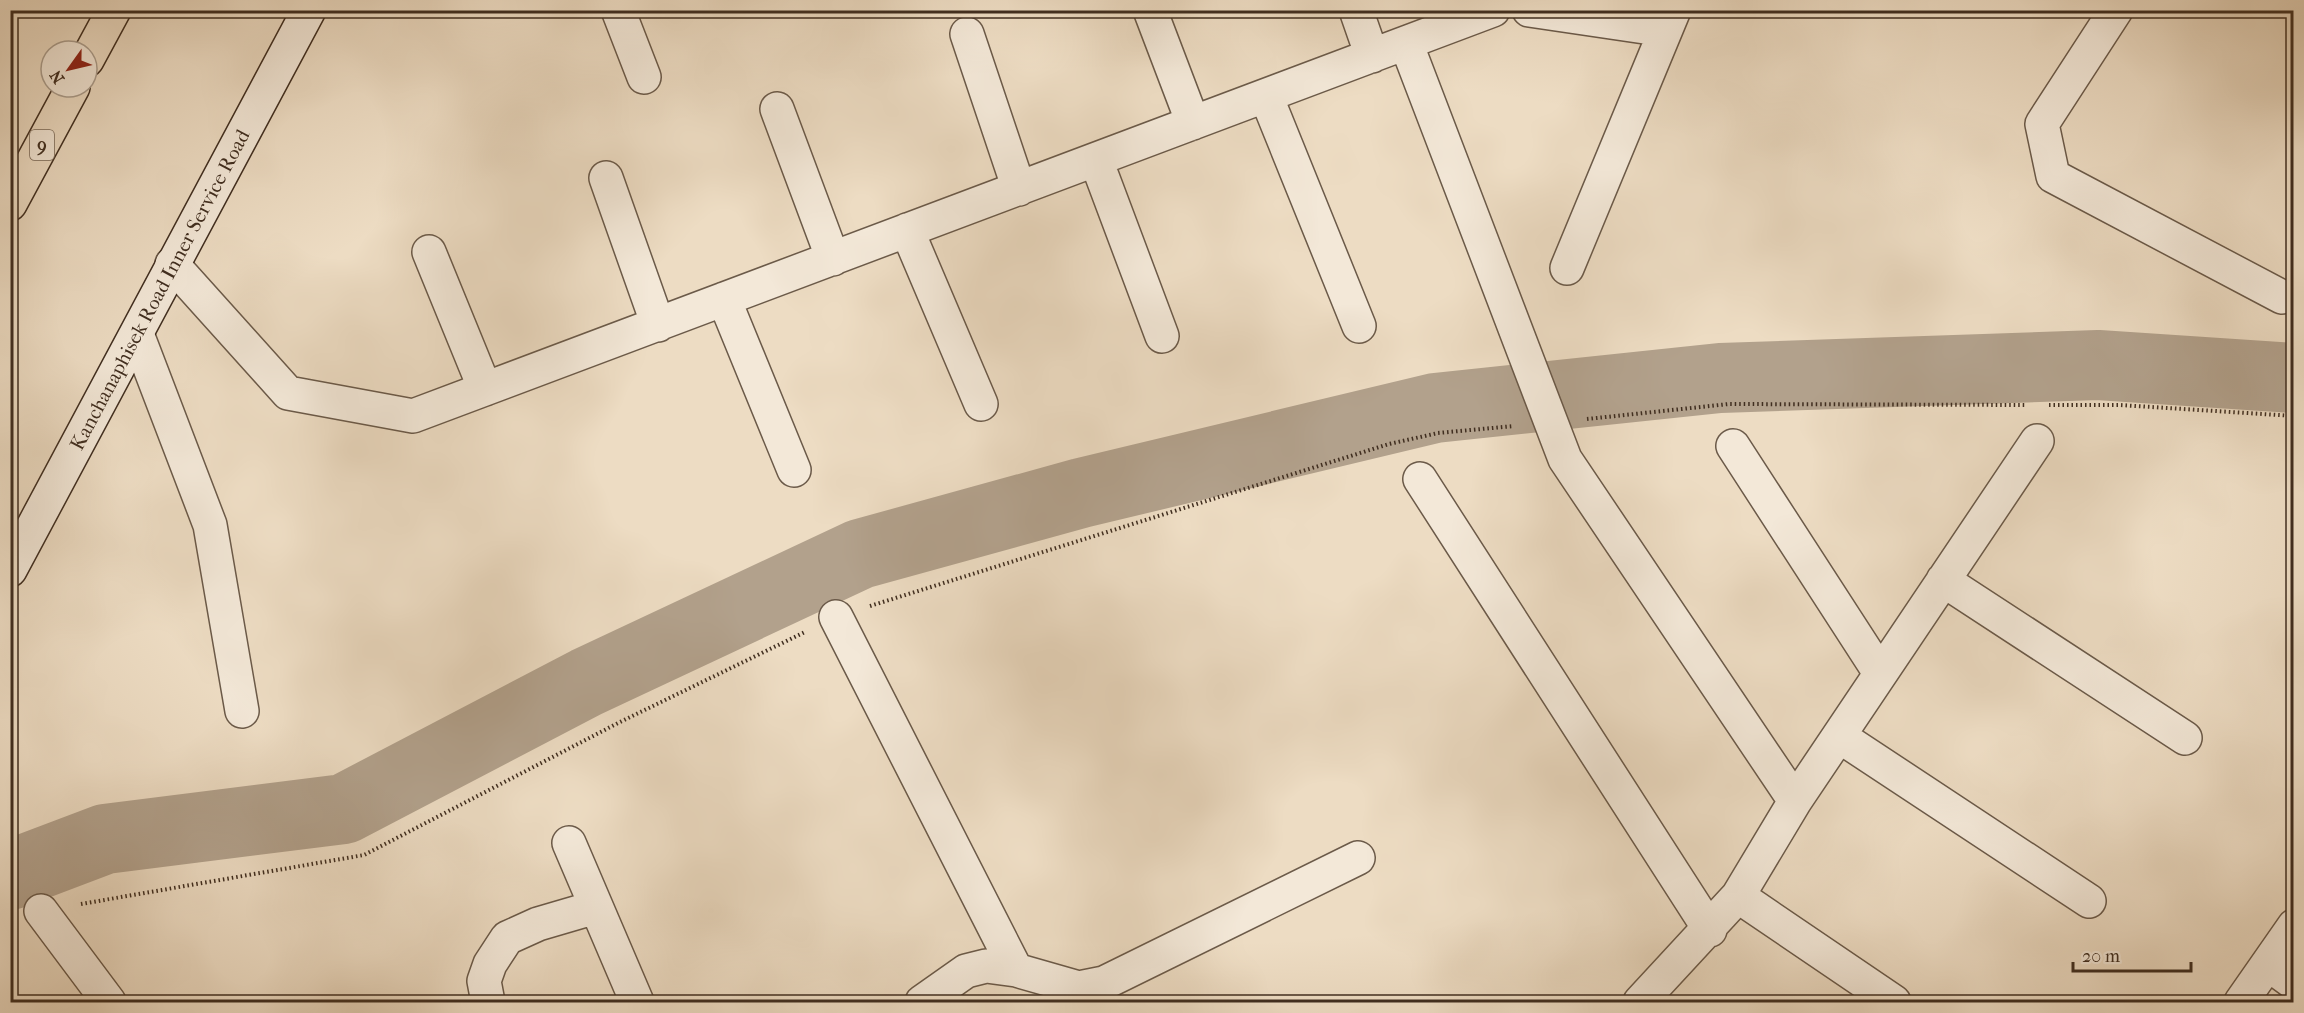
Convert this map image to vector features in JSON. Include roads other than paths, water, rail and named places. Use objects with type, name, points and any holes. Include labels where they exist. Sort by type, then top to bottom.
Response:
[{"type":"highway","points":[[98,39],[114,10]]},
{"type":"highway","name":"9","points":[[10,204],[67,99]]},
{"type":"street","name":"Kanchanaphisek Road Inner Service Road","points":[[10,570],[309,10]]},
{"type":"street","points":[[618,10],[644,77]]},
{"type":"street","points":[[1150,10],[1193,123]]},
{"type":"street","points":[[1356,10],[1372,56]]},
{"type":"street","points":[[172,264],[288,393],[412,416],[1493,10]]},
{"type":"street","points":[[1529,10],[1670,20],[1567,268]]},
{"type":"street","points":[[2116,10],[2042,124],[2053,176],[2282,297]]},
{"type":"street","points":[[967,34],[1019,189]]},
{"type":"street","points":[[1406,43],[1564,459],[1795,801]]},
{"type":"street","points":[[1266,96],[1359,326]]},
{"type":"street","points":[[777,109],[833,259]]},
{"type":"street","points":[[1096,160],[1162,336]]},
{"type":"street","points":[[606,178],[658,324]]},
{"type":"street","points":[[907,231],[981,404]]},
{"type":"street","points":[[429,252],[485,389]]},
{"type":"street","points":[[724,299],[794,470]]},
{"type":"street","points":[[137,334],[210,525],[242,711]]},
{"type":"street","points":[[1640,1002],[1710,930],[1738,896],[1795,801],[2037,441]]},
{"type":"street","points":[[1733,446],[1880,673]]},
{"type":"street","points":[[1420,479],[1710,930]]},
{"type":"street","points":[[1943,580],[2185,738]]},
{"type":"street","points":[[836,617],[1016,970]]},
{"type":"street","points":[[1839,736],[2089,901]]},
{"type":"street","points":[[569,843],[637,1002]]},
{"type":"street","points":[[922,1002],[966,971],[986,966],[1016,970],[1079,988],[1104,982],[1358,858]]},
{"type":"street","points":[[1738,896],[1894,1002]]},
{"type":"street","points":[[488,1002],[484,981],[490,964],[507,938],[538,924],[596,907]]},
{"type":"street","points":[[41,911],[109,1002]]},
{"type":"street","points":[[2241,1002],[2294,926]]},
{"type":"street","points":[[2268,964],[2294,983]]},
{"type":"waterway","points":[[10,875],[105,839],[344,809],[587,682],[860,554],[1081,493],[1435,408],[1720,378],[2098,365],[2294,378]]}]
